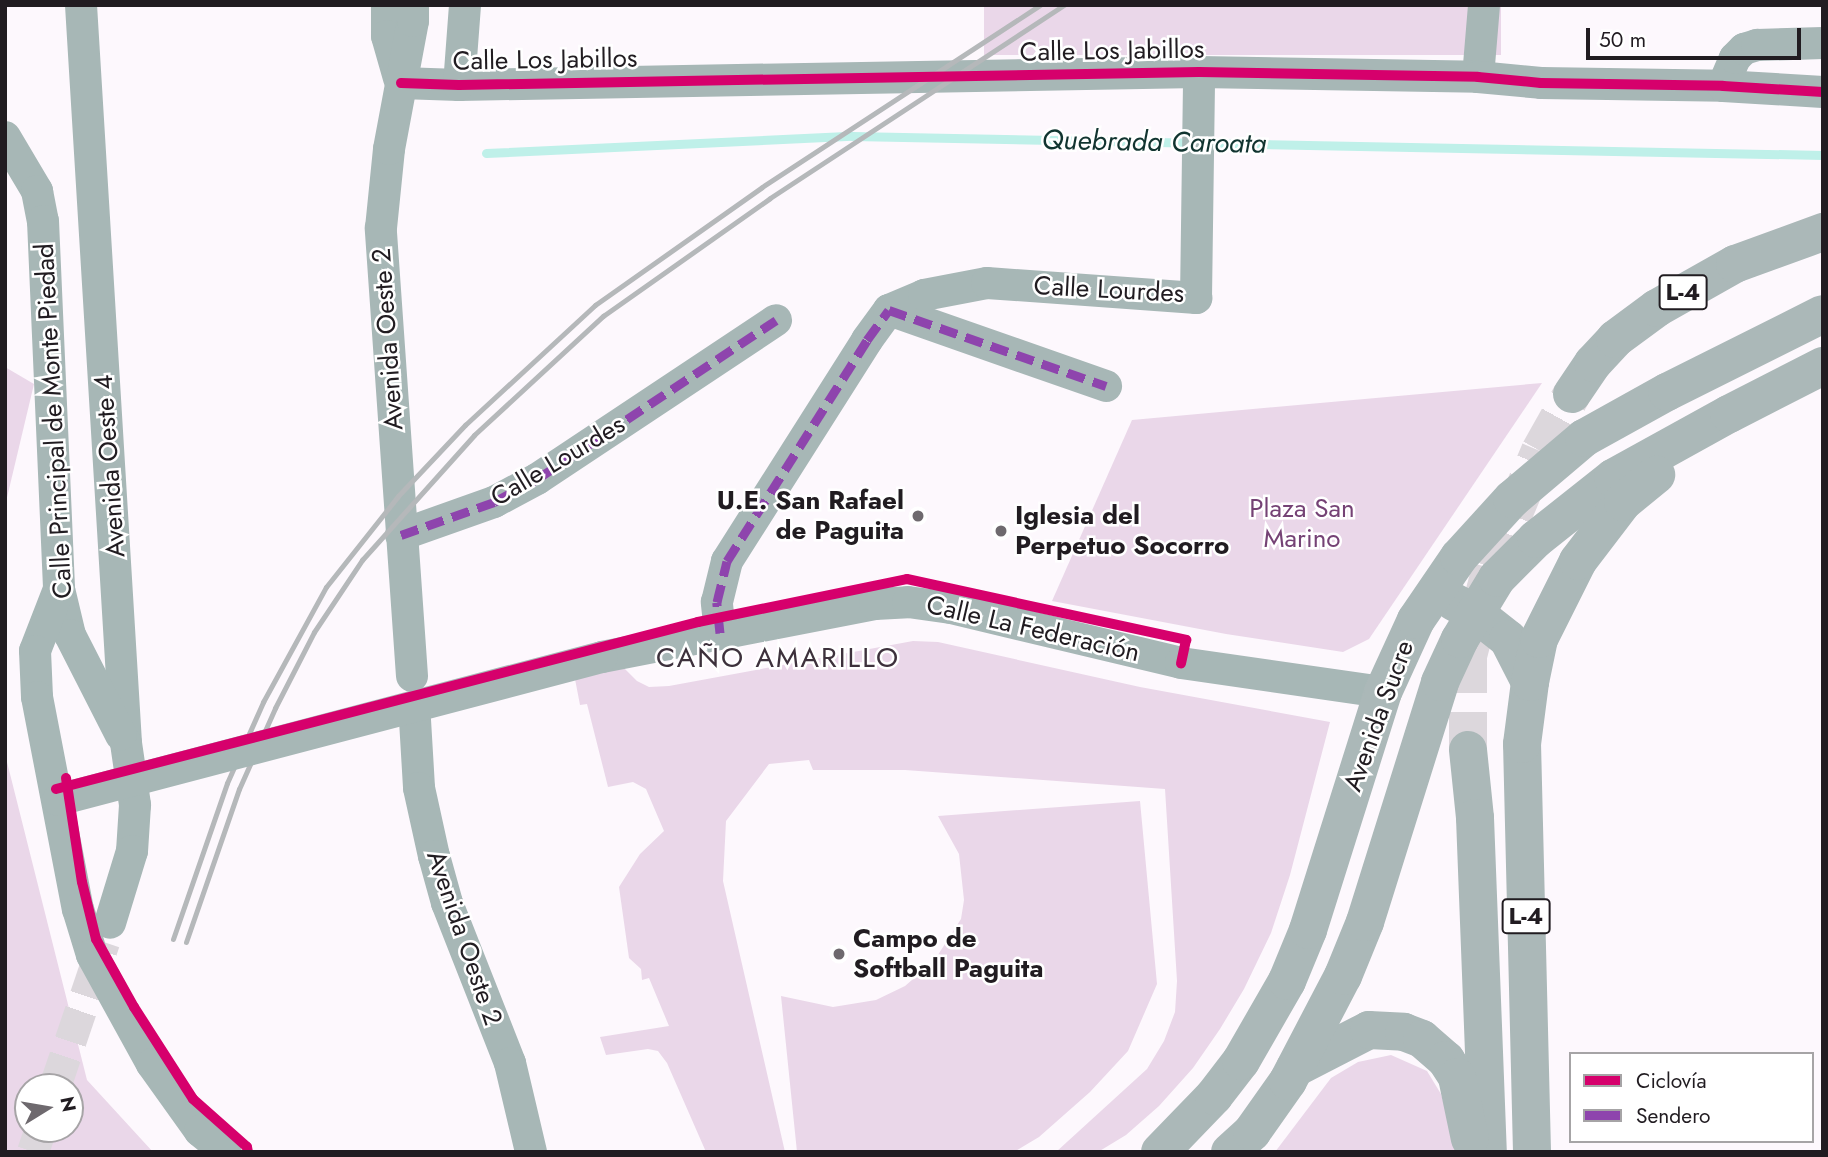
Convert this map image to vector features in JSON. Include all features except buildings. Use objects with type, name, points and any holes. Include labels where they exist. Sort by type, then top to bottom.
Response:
[{"type":"main road","name":"L-4","points":[[1572,394],[1593,363],[1615,339],[1657,308],[1735,264],[1823,232]]},
{"type":"main road","name":"Avenida Sucre","points":[[1160,1152],[1214,1096],[1241,1061],[1287,981],[1308,930],[1383,692],[1402,645],[1434,592],[1487,522],[1584,438],[1667,392],[1823,314]]},
{"type":"main road","name":"Avenida Sucre","points":[[1230,1152],[1252,1132],[1296,1068],[1343,976],[1365,922],[1440,682],[1475,613],[1497,578],[1557,522],[1613,478],[1823,366]]},
{"type":"main road","name":"L-4","points":[[1532,1152],[1522,744],[1530,681],[1539,639],[1551,612],[1593,539],[1623,502],[1729,414]]},
{"type":"main road","points":[[1434,592],[1475,613],[1508,639],[1530,681]]},
{"type":"main road","name":"L-4","points":[[1468,750],[1475,818],[1488,1152]]},
{"type":"main road","points":[[1296,1068],[1369,1030],[1404,1032],[1422,1039],[1441,1054],[1457,1077],[1472,1152]]},
{"type":"street","name":"Avenida Oeste 4","points":[[81,5],[126,743],[135,805],[134,831],[126,876],[110,923]]},
{"type":"street","name":"Avenida Oeste 2","points":[[387,5],[387,36],[401,83],[389,149],[381,228],[412,676]]},
{"type":"street","points":[[401,83],[413,5]]},
{"type":"street","name":"Calle Los Jabillos","points":[[459,85],[465,5]]},
{"type":"street","points":[[1478,77],[1484,5]]},
{"type":"street","points":[[1723,86],[1735,58],[1744,49],[1757,45],[1823,43]]},
{"type":"street","name":"Calle Los Jabillos","points":[[401,83],[459,85],[1199,72],[1478,77],[1572,84],[1723,86],[1821,92]]},
{"type":"street","name":"Calle Lourdes","points":[[889,310],[924,295],[987,283],[1196,298],[1199,72]]},
{"type":"street","name":"Calle Principal de Monte Piedad","points":[[5,137],[37,191],[43,221],[59,589],[70,635],[126,743]]},
{"type":"street","points":[[720,633],[717,602],[727,561],[867,340],[889,310],[1106,386]]},
{"type":"street","name":"Calle Lourdes","points":[[401,535],[494,502],[537,479],[776,320]]},
{"type":"street","points":[[59,589],[35,651],[37,697],[78,909],[92,955],[176,1102],[200,1131],[226,1152]]},
{"type":"street","name":"Calle La Federación","points":[[56,799],[602,657],[875,604],[908,601],[951,607],[1181,663],[1383,692]]},
{"type":"street","name":"Avenida Oeste 2","points":[[415,720],[419,788],[437,868],[447,904],[510,1063],[531,1152]]},
{"type":"green space","points":[[984,5],[1501,5],[1501,55],[984,55]]},
{"type":"green space","points":[[5,367],[34,384],[5,506]]},
{"type":"green space","name":"Plaza San Marino","points":[[1542,383],[1369,639],[1343,652],[1226,634],[1052,601],[1132,420]]},
{"type":"green space","points":[[913,641],[938,642],[1140,687],[1330,722],[1290,875],[1271,933],[1244,989],[1220,1029],[1193,1068],[1159,1106],[1126,1135],[1098,1152],[1056,1152],[1147,1069],[1164,1041],[1175,1012],[1177,981],[1165,789],[905,770],[813,770],[809,760],[769,764],[726,821],[723,881],[785,1152],[706,1152],[667,1063],[658,1051],[648,1049],[606,1055],[600,1037],[669,1026],[649,978],[642,980],[641,969],[629,958],[619,887],[640,854],[664,831],[646,789],[633,782],[608,787],[587,704],[580,705],[575,679],[624,668],[637,681],[649,687],[669,686]]},
{"type":"green space","points":[[5,754],[87,1080],[153,1152],[5,1152]]},
{"type":"green space","points":[[1140,801],[1157,984],[1128,1051],[1090,1092],[1039,1137],[1014,1152],[797,1152],[781,996],[833,1007],[876,1000],[905,986],[934,961],[961,919],[964,900],[959,854],[938,816]]},
{"type":"green space","points":[[1391,1055],[1427,1071],[1441,1094],[1458,1152],[1275,1152],[1331,1078],[1358,1062]]},
{"type":"waterway","name":"Quebrada Caroata","points":[[486,153],[852,136],[1823,155]]},
{"type":"tunnel","points":[[1468,750],[1468,656],[1491,568],[1540,451],[1572,394]]},
{"type":"tunnel","points":[[60,1073],[104,942]]},
{"type":"tunnel","points":[[33,1152],[36,1143]]},
{"type":"railway","points":[[173,939],[227,783],[263,702],[326,587],[398,496],[465,425],[595,305],[762,187],[1040,5]]},
{"type":"railway","points":[[186,942],[239,789],[275,708],[314,632],[362,560],[474,435],[603,316],[770,198],[1064,5]]},
{"type":"marked path","points":[[720,633],[717,602],[727,561],[867,340],[889,310],[1106,386]]},
{"type":"marked path","points":[[401,535],[494,502],[537,479],[776,320]]},
{"type":"cycle path","points":[[401,83],[459,85],[1199,72],[1478,77],[1541,83],[1723,86],[1823,92]]},
{"type":"cycle path","points":[[56,789],[698,622],[907,579],[1186,640],[1181,663]]},
{"type":"cycle path","points":[[66,778],[82,882],[96,939],[134,1007],[193,1099],[247,1147],[248,1152]]},
{"type":"place","name":"U.E. San Rafael de Paguita","points":[[918,516]]},
{"type":"place","name":"Iglesia del Perpetuo Socorro","points":[[1001,531]]},
{"type":"place","name":"Campo de Softball Paguita","points":[[839,954]]},
{"type":"district","name":"CAÑO AMARILLO","points":[[778,658]]}]
